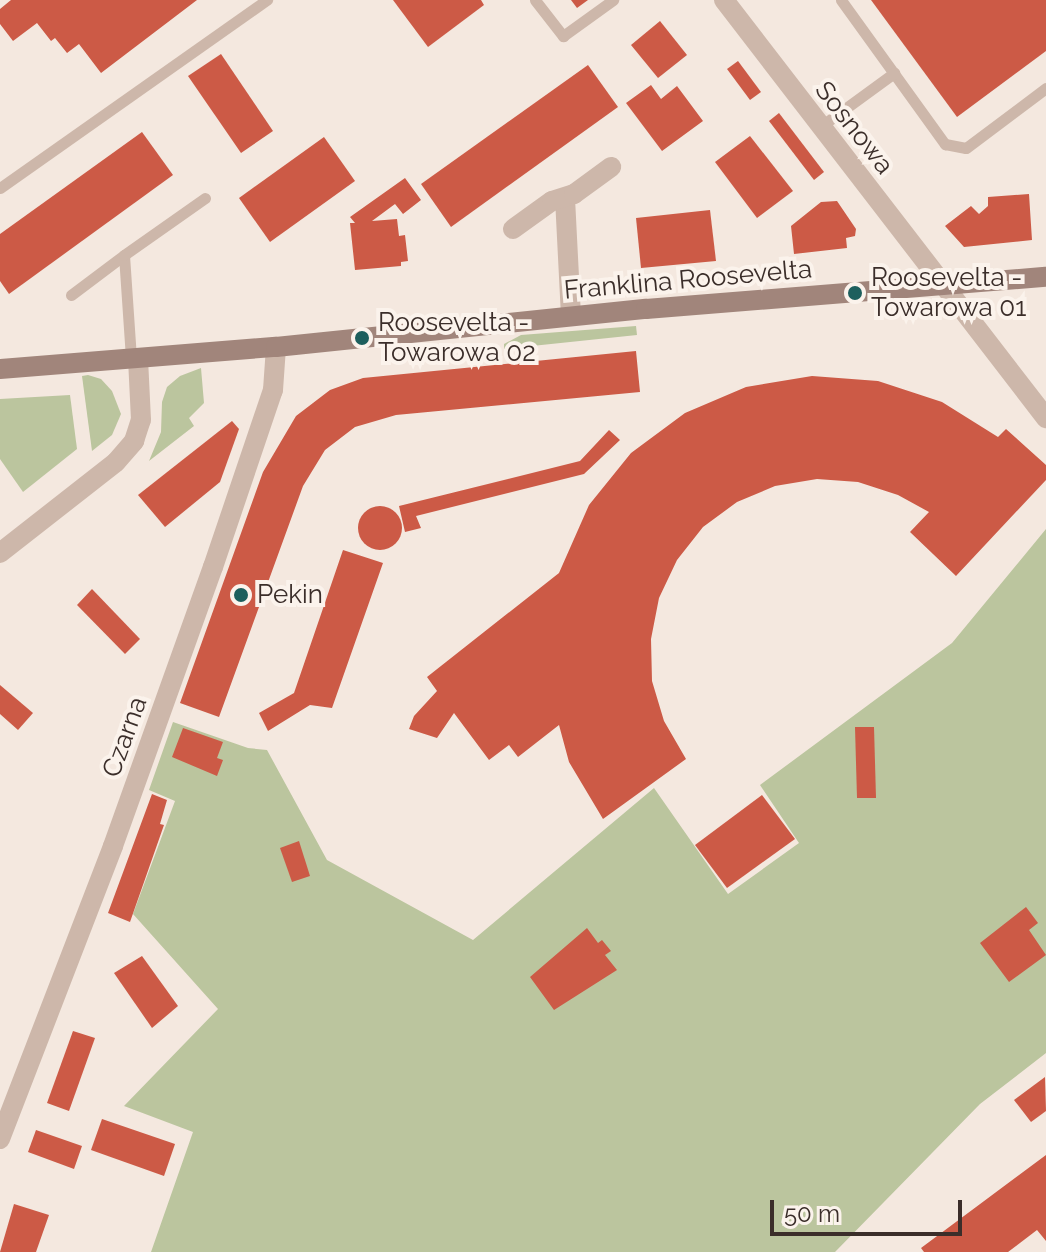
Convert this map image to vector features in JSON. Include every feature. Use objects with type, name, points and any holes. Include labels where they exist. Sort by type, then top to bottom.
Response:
[{"type":"street","name":"Sosnowa","points":[[724,0],[1046,418]]},
{"type":"street","points":[[513,229],[552,201],[565,198],[611,167]]},
{"type":"street","points":[[565,198],[571,316]]},
{"type":"street","name":"Franklina Roosevelta","points":[[0,369],[276,347],[571,316],[1046,277]]},
{"type":"street","name":"Czarna","points":[[0,1138],[118,832],[265,413],[275,379],[276,347]]},
{"type":"street","points":[[0,553],[129,448],[141,420],[134,358]]},
{"type":"lane","points":[[0,188],[267,0]]},
{"type":"lane","points":[[535,0],[563,36],[613,0]]},
{"type":"lane","points":[[841,0],[945,144],[966,148],[1046,88]]},
{"type":"lane","points":[[820,128],[894,73]]},
{"type":"lane","points":[[71,295],[205,198]]},
{"type":"lane","points":[[124,255],[134,358]]},
{"type":"green space","points":[[636,326],[637,335],[504,349],[504,344],[521,335]]},
{"type":"green space","points":[[201,368],[204,403],[189,418],[194,426],[149,461],[161,432],[162,402],[167,387],[180,376]]},
{"type":"green space","points":[[82,376],[101,379],[112,391],[121,414],[112,435],[92,451]]},
{"type":"green space","points":[[70,395],[77,449],[23,492],[0,459],[0,399]]},
{"type":"green space","points":[[1046,529],[1046,1053],[980,1104],[835,1252],[151,1252],[193,1132],[124,1106],[218,1009],[133,914],[175,801],[149,790],[173,722],[248,748],[267,750],[327,860],[473,940],[654,788],[728,894],[799,843],[760,785],[952,643]]},
{"type":"building","points":[[11,0],[197,0],[101,73],[79,44],[67,53],[55,38],[51,41],[37,23],[13,41],[0,24],[0,9]]},
{"type":"building","points":[[393,0],[481,0],[484,5],[428,47]]},
{"type":"building","points":[[571,0],[588,0],[577,8]]},
{"type":"building","points":[[871,0],[1046,0],[1046,51],[957,117]]},
{"type":"building","points":[[660,21],[687,55],[658,78],[631,45]]},
{"type":"building","points":[[221,54],[273,131],[241,153],[188,76]]},
{"type":"building","points":[[738,61],[761,92],[750,100],[727,69]]},
{"type":"building","points":[[588,65],[618,107],[451,227],[421,184]]},
{"type":"building","points":[[651,85],[661,99],[677,86],[703,121],[662,151],[626,103]]},
{"type":"building","points":[[779,113],[824,172],[814,180],[769,121]]},
{"type":"building","points":[[142,132],[173,175],[9,294],[0,281],[0,234]]},
{"type":"building","points":[[750,136],[793,191],[757,218],[715,162]]},
{"type":"building","points":[[324,137],[355,181],[270,242],[239,198]]},
{"type":"building","points":[[405,178],[421,200],[403,214],[395,204],[372,221],[397,219],[399,236],[405,235],[408,261],[401,262],[401,266],[355,270],[350,223],[355,223],[350,217]]},
{"type":"building","points":[[1029,194],[1032,240],[964,247],[945,226],[971,206],[979,214],[988,206],[988,197]]},
{"type":"building","points":[[837,201],[856,229],[855,236],[846,238],[847,248],[794,254],[791,226],[821,202]]},
{"type":"building","points":[[710,210],[716,261],[641,268],[636,218]]},
{"type":"building","points":[[636,351],[640,392],[396,415],[355,427],[325,450],[303,486],[219,717],[180,703],[263,472],[296,416],[330,390],[363,378]]},
{"type":"building","points":[[812,376],[878,381],[942,402],[998,437],[1006,429],[1046,465],[1046,480],[956,576],[910,532],[929,512],[898,495],[858,482],[817,479],[775,486],[737,502],[703,527],[677,560],[659,598],[651,639],[652,681],[664,721],[686,759],[603,819],[569,762],[559,725],[518,757],[509,745],[489,760],[454,713],[437,738],[409,729],[414,716],[437,691],[427,677],[559,573],[589,505],[631,453],[685,413],[746,387]]},
{"type":"building","points":[[232,421],[239,429],[220,482],[165,527],[138,495]]},
{"type":"building","points":[[609,430],[620,440],[584,474],[416,516],[421,528],[405,532],[399,506],[580,461]]},
{"type":"building","points":[[380,506],[396,512],[402,528],[396,544],[380,550],[364,544],[358,528],[364,512]]},
{"type":"building","points":[[343,550],[383,563],[332,708],[310,705],[268,731],[259,713],[294,693]]},
{"type":"building","points":[[92,589],[140,639],[125,654],[77,605]]},
{"type":"building","points":[[0,685],[33,713],[18,730],[0,714]]},
{"type":"building","points":[[855,727],[874,727],[876,798],[857,798]]},
{"type":"building","points":[[183,728],[223,742],[217,758],[223,760],[217,776],[172,757]]},
{"type":"building","points":[[152,794],[167,800],[160,824],[164,825],[130,922],[108,913]]},
{"type":"building","points":[[762,795],[795,839],[727,888],[695,845]]},
{"type":"building","points":[[299,841],[310,876],[292,882],[280,848]]},
{"type":"building","points":[[1026,907],[1038,923],[1029,930],[1046,955],[1009,982],[980,943]]},
{"type":"building","points":[[587,928],[598,943],[602,940],[611,951],[605,955],[617,970],[554,1010],[530,977]]},
{"type":"building","points":[[142,956],[178,1006],[152,1028],[114,973]]},
{"type":"building","points":[[73,1031],[95,1038],[69,1111],[47,1103]]},
{"type":"building","points":[[1045,1077],[1046,1111],[1031,1122],[1014,1100]]},
{"type":"building","points":[[102,1119],[175,1144],[164,1176],[91,1150]]},
{"type":"building","points":[[36,1130],[82,1146],[74,1169],[28,1152]]},
{"type":"building","points":[[1046,1155],[1046,1241],[1037,1230],[1008,1252],[924,1252],[921,1248]]},
{"type":"building","points":[[14,1204],[49,1215],[36,1252],[0,1252]]},
{"type":"place","name":"Roosevelta - Towarowa 01","points":[[855,293]]},
{"type":"place","name":"Roosevelta - Towarowa 02","points":[[362,338]]},
{"type":"place","name":"Pekin","points":[[241,595]]}]
